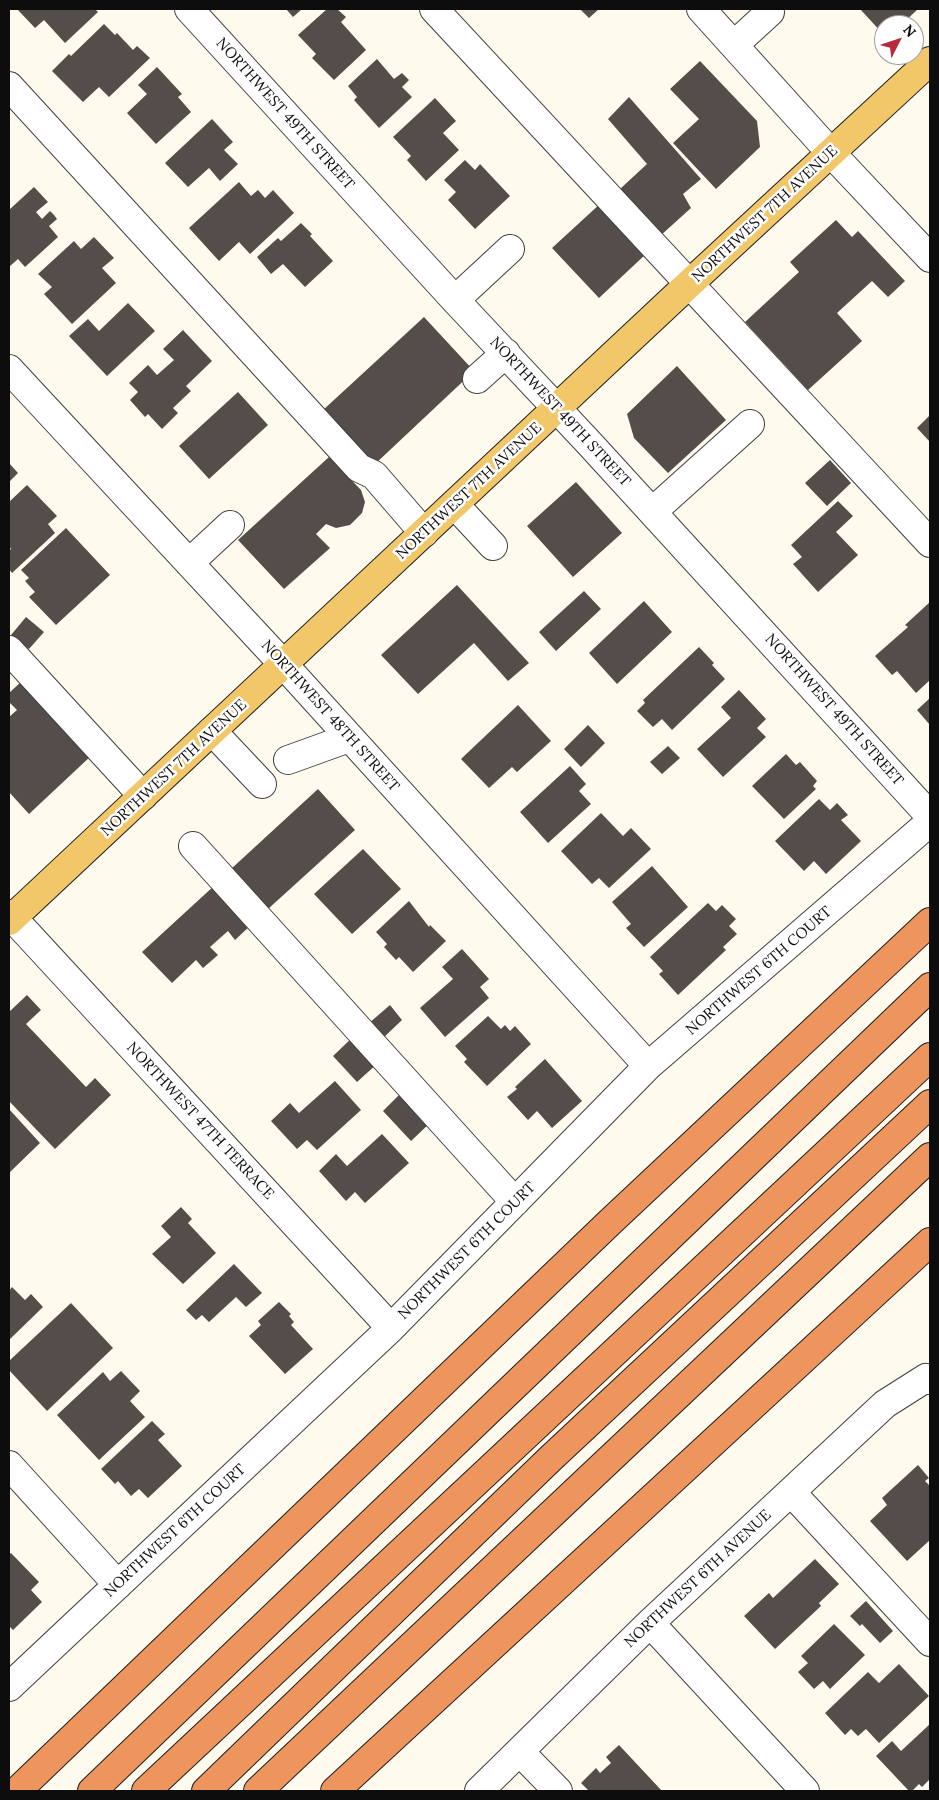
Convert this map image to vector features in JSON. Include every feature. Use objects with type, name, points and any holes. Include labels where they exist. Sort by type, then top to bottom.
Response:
[{"type":"highway","points":[[17,1791],[609,1223],[930,922]]},
{"type":"highway","points":[[92,1791],[930,987]]},
{"type":"highway","points":[[146,1791],[930,1057]]},
{"type":"highway","points":[[206,1791],[551,1458],[930,1104]]},
{"type":"highway","points":[[258,1791],[930,1157]]},
{"type":"highway","points":[[345,1786],[930,1242]]},
{"type":"main road","name":"NORTHWEST 7TH AVENUE","points":[[10,918],[284,665],[689,284],[930,61]]},
{"type":"street","name":"NORTHWEST 49TH STREET","points":[[189,9],[455,300],[558,408],[930,816]]},
{"type":"street","points":[[434,9],[930,543]]},
{"type":"street","points":[[701,9],[831,153],[930,258]]},
{"type":"street","points":[[734,45],[770,12]]},
{"type":"street","points":[[9,86],[358,468],[374,475],[424,533]]},
{"type":"street","points":[[455,300],[510,249]]},
{"type":"street","points":[[477,379],[506,353]]},
{"type":"street","name":"NORTHWEST 48TH STREET","points":[[9,369],[284,665],[648,1066]]},
{"type":"street","points":[[652,512],[750,424]]},
{"type":"street","points":[[454,505],[492,546]]},
{"type":"street","points":[[189,563],[230,525]]},
{"type":"street","points":[[9,650],[143,796]]},
{"type":"street","points":[[212,731],[262,784]]},
{"type":"street","points":[[288,760],[349,738]]},
{"type":"street","name":"NORTHWEST 6TH COURT","points":[[9,1687],[392,1328],[648,1066],[930,822]]},
{"type":"street","points":[[192,846],[515,1202]]},
{"type":"street","name":"NORTHWEST 47TH TERRACE","points":[[10,918],[392,1328]]},
{"type":"street","name":"NORTHWEST 6TH AVENUE","points":[[479,1791],[650,1623],[886,1404],[928,1379]]},
{"type":"street","points":[[9,1465],[118,1585]]},
{"type":"street","points":[[791,1492],[930,1642]]},
{"type":"street","points":[[650,1623],[805,1791]]},
{"type":"street","points":[[520,1752],[558,1791]]},
{"type":"building","points":[[95,9],[98,12],[65,43],[44,20],[35,28],[18,10]]},
{"type":"building","points":[[286,9],[302,9],[293,17]]},
{"type":"building","points":[[327,9],[337,9],[346,17],[341,22],[366,50],[334,80],[312,58],[316,54],[298,35]]},
{"type":"building","points":[[580,9],[599,9],[589,18]]},
{"type":"building","points":[[860,9],[918,9],[912,15],[874,15],[874,24]]},
{"type":"building","points":[[104,24],[115,35],[117,33],[133,50],[137,46],[150,58],[109,97],[99,87],[83,102],[52,71],[69,54],[71,56]]},
{"type":"building","points":[[377,59],[394,79],[402,73],[409,80],[402,87],[412,97],[379,128],[354,100],[357,97],[348,86]]},
{"type":"building","points":[[700,61],[757,121],[760,147],[716,189],[673,143],[699,119],[670,89]]},
{"type":"building","points":[[157,67],[182,94],[178,97],[191,112],[156,144],[127,113],[147,94],[138,85]]},
{"type":"building","points":[[629,97],[701,179],[683,194],[691,208],[660,236],[620,189],[647,164],[608,119]]},
{"type":"building","points":[[435,98],[456,121],[443,133],[459,150],[426,181],[407,160],[411,156],[393,137]]},
{"type":"building","points":[[212,119],[233,142],[224,150],[238,164],[220,181],[209,168],[188,187],[165,163]]},
{"type":"building","points":[[465,160],[475,170],[480,164],[510,196],[475,229],[448,200],[456,192],[444,180]]},
{"type":"building","points":[[239,182],[251,196],[258,190],[265,198],[273,190],[294,213],[250,254],[239,242],[219,261],[189,228]]},
{"type":"building","points":[[34,187],[48,202],[36,212],[42,219],[50,211],[54,215],[57,219],[49,226],[58,237],[25,267],[18,259],[9,267],[9,210]]},
{"type":"building","points":[[601,203],[647,253],[599,298],[552,248]]},
{"type":"building","points":[[836,220],[852,237],[858,231],[905,281],[888,297],[872,281],[837,313],[862,341],[808,390],[745,322],[799,272],[790,262]]},
{"type":"building","points":[[301,223],[333,261],[305,287],[283,264],[271,274],[257,257],[278,238],[281,241]]},
{"type":"building","points":[[94,237],[114,258],[102,268],[116,283],[72,324],[44,294],[52,287],[38,274],[74,241],[81,249]]},
{"type":"building","points":[[128,303],[155,331],[107,376],[69,336],[88,319],[99,331]]},
{"type":"building","points":[[424,317],[474,371],[374,465],[322,411]]},
{"type":"building","points":[[183,330],[212,361],[186,386],[191,391],[173,408],[178,413],[162,429],[148,414],[145,417],[130,400],[138,392],[129,383],[148,365],[157,375],[174,360],[163,349]]},
{"type":"building","points":[[677,366],[726,420],[668,473],[634,438],[627,414]]},
{"type":"building","points":[[238,392],[268,425],[209,479],[179,446]]},
{"type":"building","points":[[930,415],[930,442],[917,428]]},
{"type":"building","points":[[329,457],[361,490],[365,502],[362,513],[350,525],[336,528],[326,524],[316,534],[330,548],[284,589],[238,540]]},
{"type":"building","points":[[830,460],[851,483],[827,506],[805,483]]},
{"type":"building","points":[[9,463],[18,473],[9,482]]},
{"type":"building","points":[[576,482],[622,533],[573,577],[527,526]]},
{"type":"building","points":[[27,485],[57,516],[48,524],[55,533],[12,573],[9,569],[9,551],[11,549],[9,546],[9,502]]},
{"type":"building","points":[[838,501],[853,516],[836,532],[858,555],[818,592],[793,564],[802,557],[791,545]]},
{"type":"building","points":[[66,528],[110,575],[56,625],[29,597],[35,592],[25,581],[29,578],[21,570]]},
{"type":"building","points":[[457,585],[529,663],[508,681],[474,643],[418,694],[381,655]]},
{"type":"building","points":[[584,591],[601,609],[556,651],[539,632]]},
{"type":"building","points":[[644,601],[672,632],[617,684],[589,653]]},
{"type":"building","points":[[930,602],[930,680],[916,693],[897,671],[892,675],[875,656],[908,627],[905,625]]},
{"type":"building","points":[[26,617],[44,632],[29,649],[11,635]]},
{"type":"building","points":[[699,647],[714,663],[712,665],[725,679],[672,730],[662,719],[653,727],[637,711],[645,703],[643,700]]},
{"type":"building","points":[[22,681],[92,755],[29,814],[9,792],[9,717],[17,710],[9,702],[9,693]]},
{"type":"building","points":[[739,690],[766,719],[757,728],[766,737],[723,777],[697,749],[731,718],[721,707]]},
{"type":"building","points":[[930,698],[930,725],[917,710]]},
{"type":"building","points":[[518,705],[551,741],[517,772],[512,767],[489,788],[461,759]]},
{"type":"building","points":[[588,725],[605,743],[581,767],[564,749]]},
{"type":"building","points":[[668,746],[680,758],[662,774],[650,762]]},
{"type":"building","points":[[786,754],[796,765],[800,762],[817,781],[813,786],[816,789],[784,819],[752,786]]},
{"type":"building","points":[[570,766],[586,784],[579,791],[591,804],[548,843],[520,812]]},
{"type":"building","points":[[318,789],[355,830],[268,909],[231,869]]},
{"type":"building","points":[[819,799],[830,810],[837,803],[848,815],[841,820],[861,841],[826,874],[814,861],[804,871],[775,841]]},
{"type":"building","points":[[601,813],[623,836],[631,828],[651,849],[609,888],[599,878],[592,884],[561,851]]},
{"type":"building","points":[[363,849],[401,889],[352,934],[314,894]]},
{"type":"building","points":[[652,866],[688,907],[644,947],[626,928],[631,924],[612,902]]},
{"type":"building","points":[[215,885],[252,924],[235,940],[228,931],[210,947],[218,955],[203,968],[196,960],[172,983],[142,952]]},
{"type":"building","points":[[409,901],[429,927],[430,925],[446,941],[413,972],[399,957],[396,960],[384,947],[387,944],[376,932]]},
{"type":"building","points":[[708,903],[716,911],[722,905],[736,919],[729,926],[737,934],[723,947],[726,950],[678,995],[659,974],[663,971],[650,957]]},
{"type":"building","points":[[462,949],[489,979],[480,987],[489,998],[445,1037],[420,1008],[453,979],[442,967]]},
{"type":"building","points":[[27,995],[41,1010],[26,1024],[86,1087],[95,1078],[111,1095],[55,1149],[9,1101],[9,1012]]},
{"type":"building","points":[[390,1005],[402,1020],[382,1039],[368,1024]]},
{"type":"building","points":[[488,1016],[501,1029],[505,1025],[510,1031],[515,1026],[531,1044],[487,1086],[464,1062],[467,1059],[455,1046]]},
{"type":"building","points":[[354,1036],[378,1063],[357,1082],[333,1056]]},
{"type":"building","points":[[545,1059],[582,1101],[552,1128],[537,1111],[528,1120],[507,1097]]},
{"type":"building","points":[[335,1081],[361,1110],[317,1150],[307,1140],[297,1149],[271,1121],[290,1103],[299,1113]]},
{"type":"building","points":[[402,1092],[431,1122],[411,1141],[383,1111]]},
{"type":"building","points":[[9,1109],[40,1143],[10,1172],[9,1171]]},
{"type":"building","points":[[382,1134],[409,1163],[365,1203],[355,1192],[346,1201],[319,1171],[336,1154],[347,1166]]},
{"type":"building","points":[[181,1207],[192,1219],[188,1223],[216,1253],[183,1284],[152,1254],[171,1237],[161,1226]]},
{"type":"building","points":[[234,1264],[262,1293],[246,1307],[236,1297],[209,1322],[202,1315],[196,1320],[186,1310]]},
{"type":"building","points":[[12,1287],[25,1300],[31,1294],[43,1307],[9,1340],[9,1291]]},
{"type":"building","points":[[279,1302],[291,1314],[289,1316],[294,1322],[291,1325],[313,1349],[285,1374],[249,1336],[261,1325],[258,1321]]},
{"type":"building","points":[[71,1303],[113,1348],[47,1411],[9,1370],[9,1361]]},
{"type":"building","points":[[121,1371],[140,1391],[130,1401],[145,1417],[99,1460],[57,1415],[103,1372],[110,1381]]},
{"type":"building","points":[[152,1421],[165,1434],[158,1440],[182,1466],[148,1498],[139,1489],[131,1496],[118,1481],[115,1484],[101,1469]]},
{"type":"building","points":[[918,1465],[929,1478],[925,1481],[930,1486],[930,1540],[907,1561],[870,1521],[887,1505],[882,1498]]},
{"type":"building","points":[[11,1553],[39,1582],[31,1590],[42,1602],[13,1630],[9,1626],[9,1555]]},
{"type":"building","points":[[815,1559],[839,1584],[819,1603],[821,1606],[775,1649],[744,1616],[769,1593],[773,1598]]},
{"type":"building","points":[[866,1601],[893,1631],[880,1643],[862,1624],[860,1626],[850,1616]]},
{"type":"building","points":[[834,1624],[865,1655],[830,1689],[823,1681],[814,1689],[798,1672],[808,1663],[801,1656]]},
{"type":"building","points":[[899,1664],[929,1696],[879,1743],[866,1729],[858,1736],[851,1729],[845,1735],[825,1713],[868,1672],[879,1683]]},
{"type":"building","points":[[930,1724],[930,1779],[922,1787],[919,1784],[912,1791],[909,1791],[876,1756],[892,1741],[901,1751]]},
{"type":"building","points":[[619,1745],[662,1791],[589,1791],[581,1783],[596,1768],[600,1773],[611,1763],[606,1757]]}]
